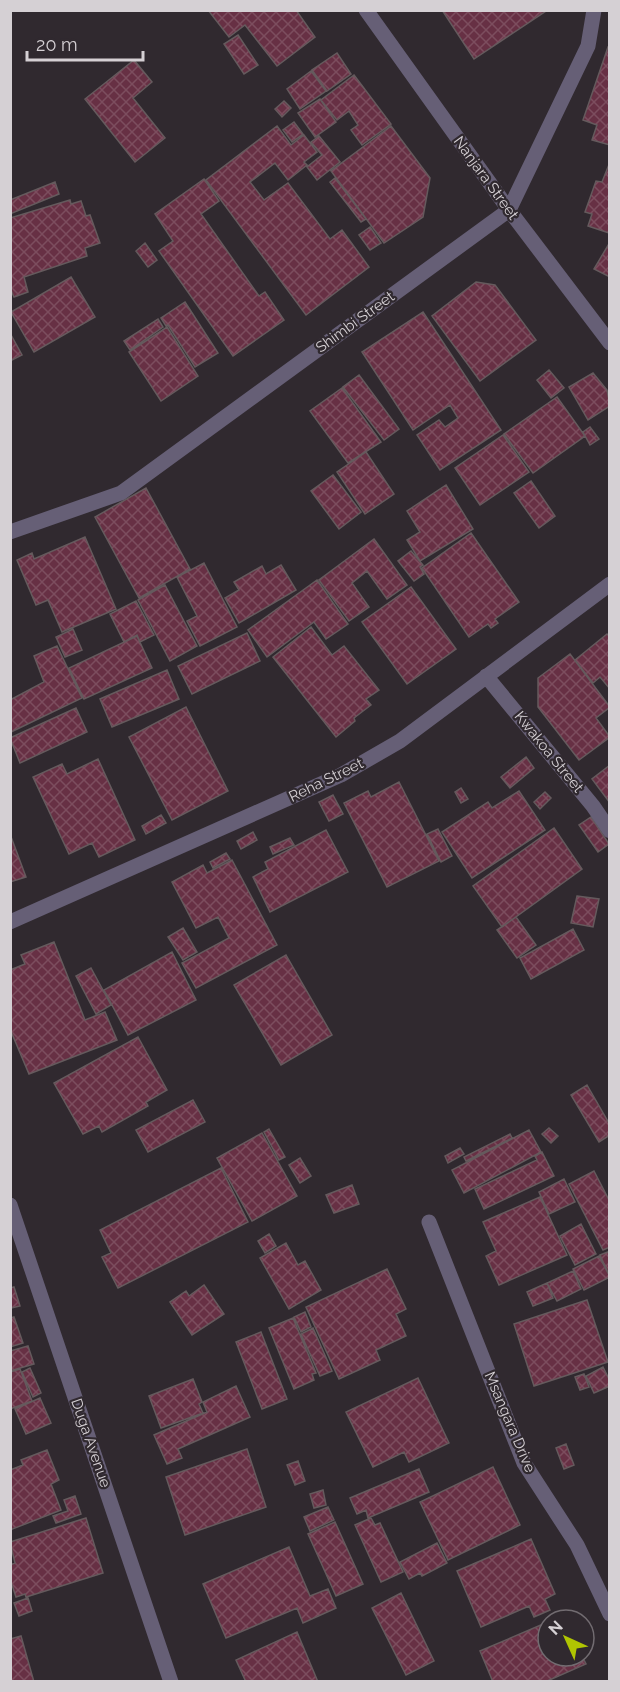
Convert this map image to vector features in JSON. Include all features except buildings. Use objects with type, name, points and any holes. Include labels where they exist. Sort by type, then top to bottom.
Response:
[{"type":"street","name":"Nanjara Street","points":[[366,10],[509,210],[609,343]]},
{"type":"street","name":"Shimbi Street","points":[[10,532],[121,493],[509,210],[588,46],[594,10]]},
{"type":"street","name":"Reha Street","points":[[10,922],[341,775],[400,741],[609,584]]},
{"type":"street","name":"Kwakoa Street","points":[[486,676],[593,806],[609,831]]},
{"type":"street","name":"Duga Avenue","points":[[10,1205],[171,1682]]},
{"type":"street","name":"Msangara Drive","points":[[429,1222],[524,1463],[578,1545],[609,1614]]}]
